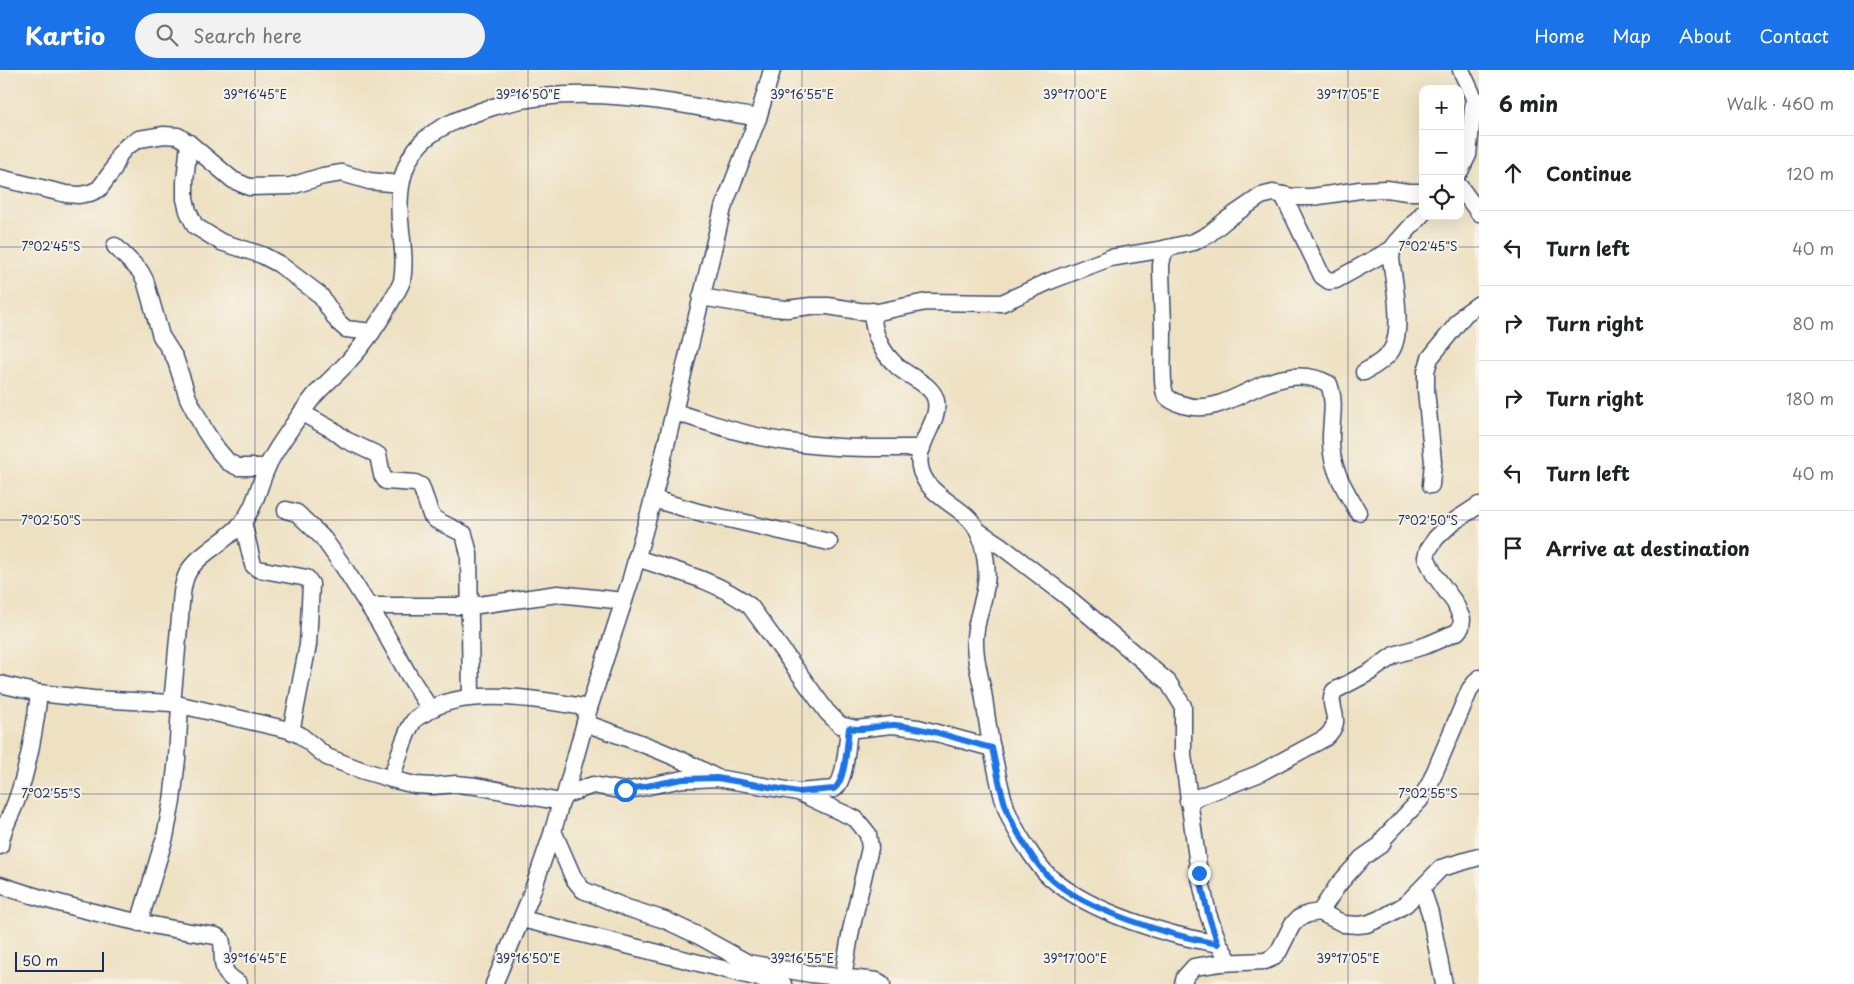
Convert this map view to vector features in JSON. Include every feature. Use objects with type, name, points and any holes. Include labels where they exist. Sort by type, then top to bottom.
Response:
[{"type":"street","points":[[494,984],[522,919],[553,831],[624,601],[675,412],[723,208],[758,118],[772,70]]},
{"type":"street","points":[[1461,70],[1476,100],[1468,155],[1464,163]]},
{"type":"street","points":[[139,923],[165,837],[177,759],[176,704],[180,611],[184,584],[188,573],[195,563],[228,537],[243,522],[257,498],[266,467],[288,432],[316,394],[347,363],[372,332],[401,284],[404,266],[400,222],[400,184],[408,161],[416,148],[430,135],[462,118],[497,104],[566,94],[604,95],[758,118]]},
{"type":"street","points":[[0,178],[66,194],[79,195],[90,193],[99,189],[112,170],[119,155],[127,146],[139,139],[171,135],[178,136],[189,142],[234,180],[249,187],[290,186],[323,176],[342,173],[369,181],[400,184]]},
{"type":"street","points":[[189,142],[184,181],[185,199],[195,226],[221,242],[262,255],[279,264],[320,296],[338,322],[346,329],[372,332]]},
{"type":"street","points":[[701,297],[762,307],[787,309],[828,306],[872,312],[926,302],[1002,303],[1050,281],[1110,258],[1194,242],[1209,234],[1261,196],[1273,193],[1283,196],[1312,198],[1360,190],[1387,189],[1419,192]]},
{"type":"street","points":[[1464,192],[1479,213]]},
{"type":"street","points":[[1283,196],[1322,276],[1329,281],[1336,280],[1392,249],[1419,218]]},
{"type":"street","points":[[115,246],[140,271],[145,280],[161,336],[175,358],[188,398],[205,431],[217,449],[228,462],[238,467],[266,467]]},
{"type":"street","points":[[1168,248],[1163,255],[1161,265],[1165,394],[1170,400],[1188,406],[1208,406],[1232,401],[1272,381],[1286,378],[1319,379],[1329,384],[1333,394],[1334,414],[1331,454],[1337,477],[1358,512]]},
{"type":"street","points":[[1364,372],[1392,351],[1397,335],[1391,259],[1392,249]]},
{"type":"street","points":[[1430,485],[1433,462],[1426,371],[1430,358],[1464,314],[1479,304]]},
{"type":"street","points":[[872,312],[873,328],[880,346],[897,366],[924,385],[935,397],[937,408],[920,455],[920,467],[927,482],[943,498],[965,514],[978,530],[1064,595],[1168,682],[1183,706],[1183,754],[1199,873],[1208,914],[1218,944],[1230,962]]},
{"type":"street","points":[[675,412],[735,431],[787,442],[850,448],[922,448]]},
{"type":"street","points":[[302,413],[333,430],[346,440],[378,454],[382,475],[386,481],[415,483],[421,486],[431,515],[436,520],[464,534],[469,554],[471,697]]},
{"type":"street","points":[[653,499],[698,512],[829,542]]},
{"type":"street","points":[[1188,801],[1258,774],[1325,738],[1333,731],[1336,722],[1332,700],[1334,691],[1370,672],[1394,655],[1427,645],[1457,632],[1461,627],[1462,619],[1455,603],[1434,574],[1426,557],[1436,538],[1453,522],[1479,505]]},
{"type":"street","points":[[286,510],[297,513],[323,538],[369,606],[430,709]]},
{"type":"street","points":[[243,522],[253,565],[258,568],[307,578],[311,584],[308,646],[292,727],[289,730]]},
{"type":"street","points":[[978,530],[982,544],[986,583],[974,630],[975,648],[992,748],[1008,814],[1027,848],[1049,877],[1072,894],[1097,907],[1191,939],[1218,944]]},
{"type":"street","points":[[636,558],[703,579],[735,595],[750,606],[827,712],[840,725],[856,729],[892,725],[918,728],[992,748]]},
{"type":"street","points":[[369,606],[471,606],[558,594],[624,601]]},
{"type":"street","points":[[1320,912],[1327,900],[1362,858],[1382,844],[1384,838],[1420,800],[1430,783],[1470,689],[1479,678]]},
{"type":"street","points":[[0,684],[39,692],[93,699],[176,704],[289,730],[300,735],[327,757],[391,779],[415,785],[456,784],[563,798],[593,785],[625,790],[683,779],[717,778],[798,792],[828,790],[838,786],[845,759],[849,728]]},
{"type":"street","points":[[0,846],[1,833],[15,806],[20,791],[36,716],[39,692]]},
{"type":"street","points":[[391,779],[413,721],[430,709],[446,702],[471,697],[534,700],[587,716],[717,778]]},
{"type":"street","points":[[798,792],[856,819],[868,834],[870,848],[851,930],[843,977]]},
{"type":"street","points":[[553,831],[574,879],[583,890],[627,908],[665,920],[748,963],[811,974],[877,981],[882,984]]},
{"type":"street","points":[[1183,984],[1185,977],[1194,967],[1230,962],[1265,961],[1272,958],[1280,951],[1292,925],[1299,918],[1308,914],[1320,912],[1344,924],[1367,924],[1406,904],[1441,868],[1479,857]]},
{"type":"street","points":[[0,885],[63,905],[139,923],[216,936],[220,939],[223,947],[224,967],[229,976],[239,984]]},
{"type":"street","points":[[1422,889],[1430,913],[1444,984]]},
{"type":"street","points":[[522,919],[783,984]]},
{"type":"route","points":[[625,790],[683,779],[717,778],[798,792],[834,789],[838,786],[842,775],[849,728],[874,728],[892,725],[918,728],[992,748],[1008,814],[1027,848],[1049,877],[1072,894],[1097,907],[1191,939],[1218,944],[1208,914],[1199,873]]}]
